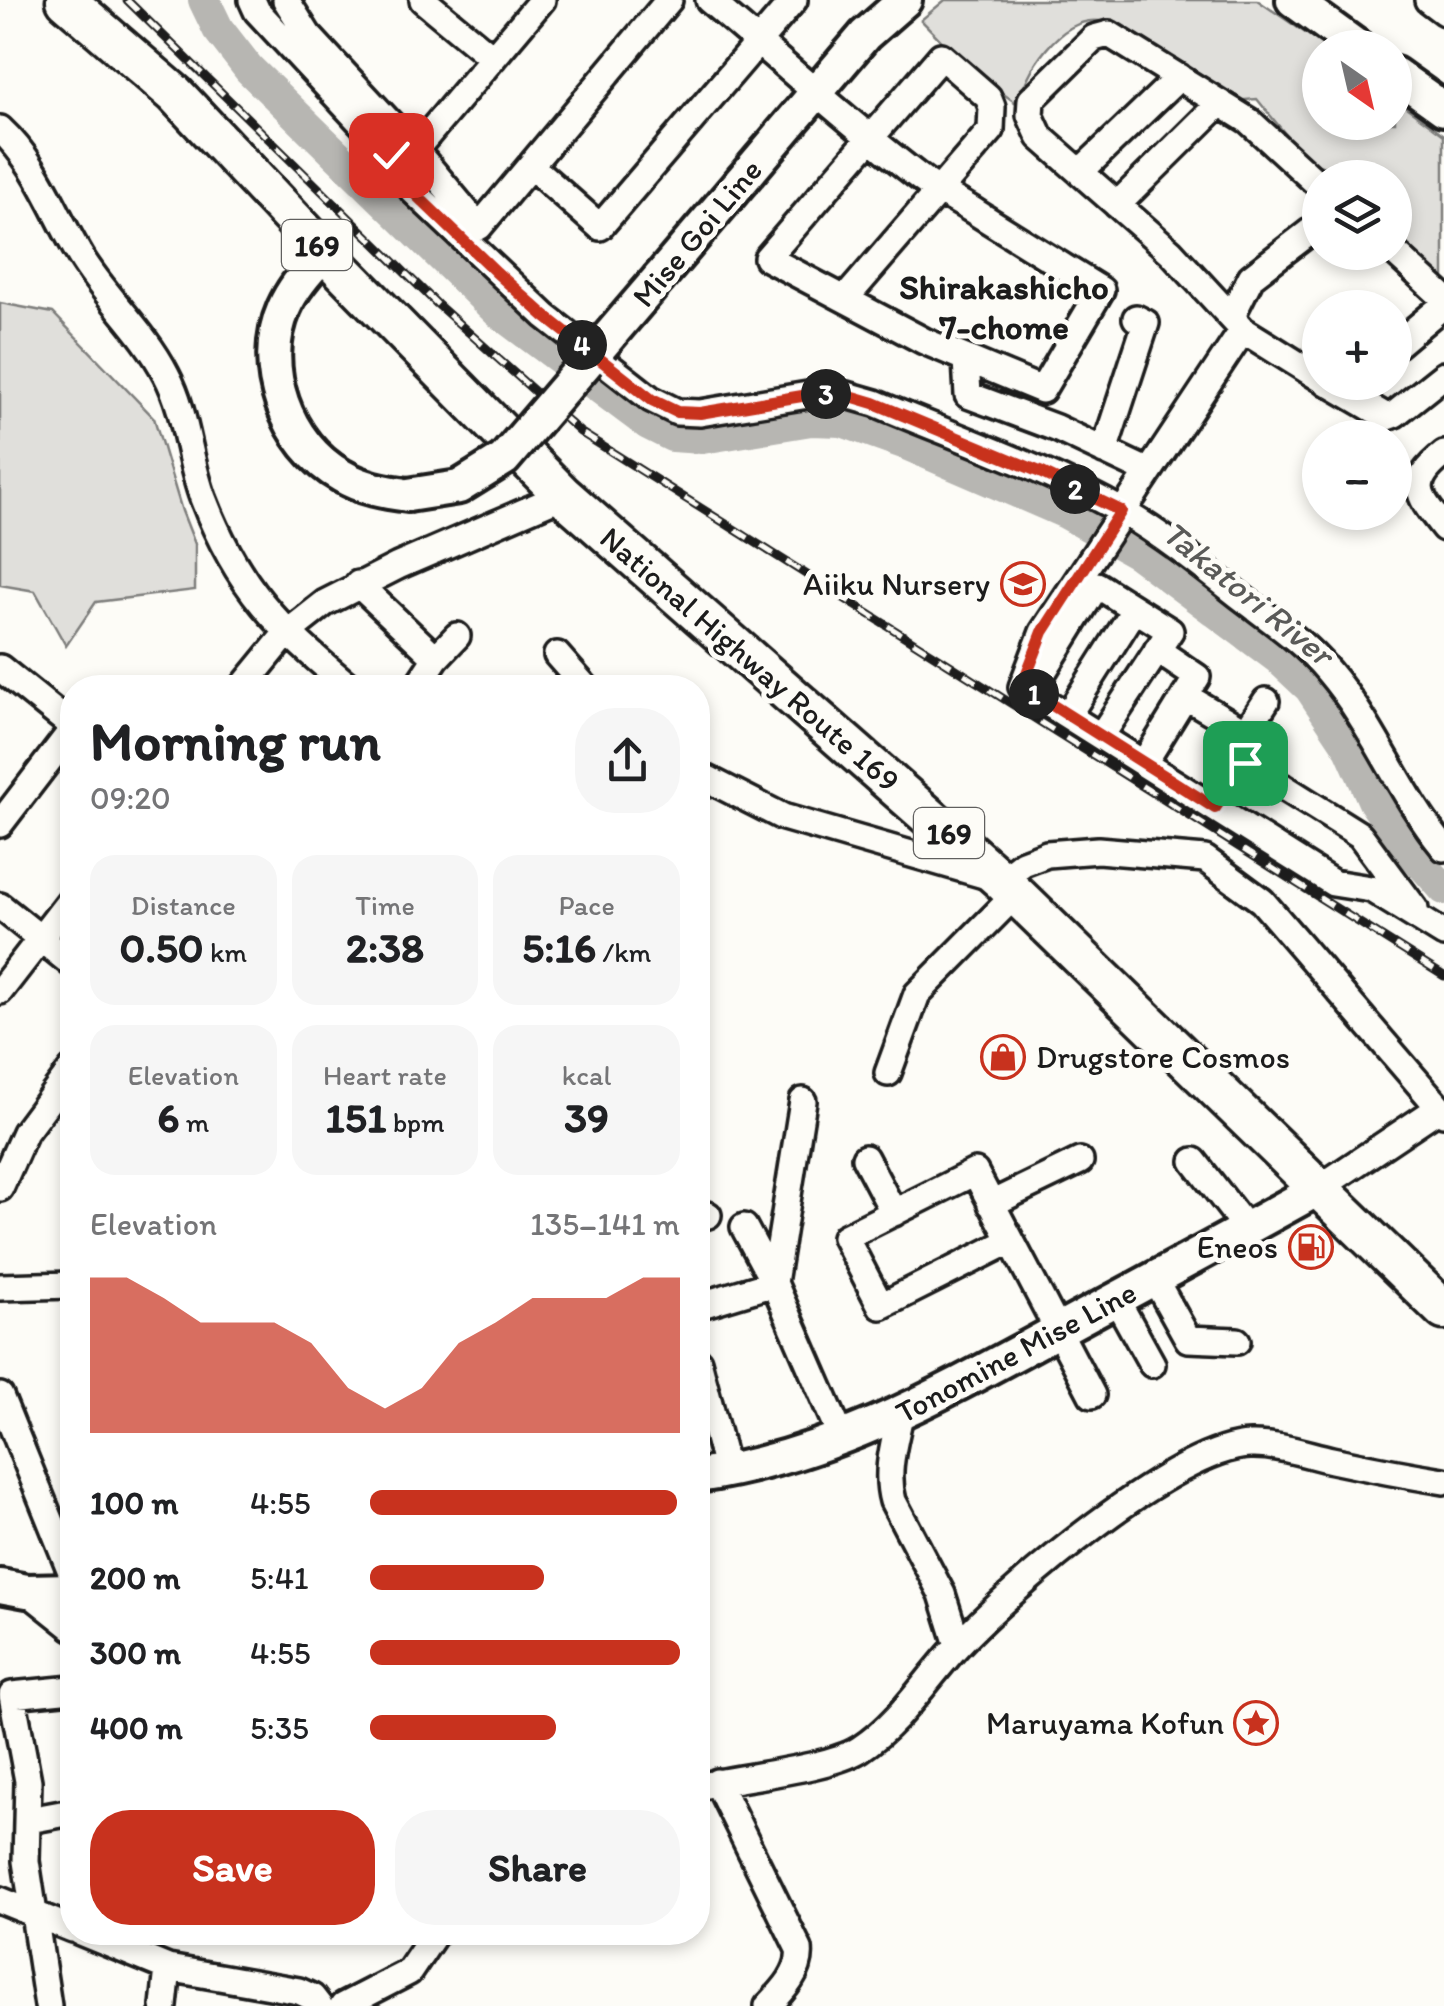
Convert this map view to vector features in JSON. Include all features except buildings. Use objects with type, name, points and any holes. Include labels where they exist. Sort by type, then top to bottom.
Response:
[{"type":"highway","name":"National Highway Route 169","points":[[66,0],[176,94],[325,253],[563,495],[1008,887],[1444,1310]]},
{"type":"main road","name":"Mise Goi Line","points":[[325,253],[308,270],[284,309],[274,348],[278,391],[303,440],[338,474],[362,486],[408,495],[458,487],[504,459],[865,35],[905,0]]},
{"type":"main road","points":[[1293,0],[1334,30]]},
{"type":"main road","points":[[1412,86],[1444,109]]},
{"type":"main road","name":"Tonomine Mise Line","points":[[712,1474],[842,1439],[900,1415],[1318,1188]]},
{"type":"main road","points":[[14,1588],[60,1590]]},
{"type":"street","points":[[252,0],[257,11],[391,155],[412,191],[545,316],[652,400],[677,412],[700,413],[814,394],[847,395],[1022,464],[1120,514],[1178,548],[1308,648],[1368,725],[1409,801],[1444,848]]},
{"type":"street","points":[[286,0],[308,35],[415,150],[479,227],[669,0]]},
{"type":"street","points":[[423,0],[493,58]]},
{"type":"street","points":[[415,150],[542,0]]},
{"type":"street","points":[[709,0],[817,90],[872,137],[921,178],[940,190],[1100,290],[1042,390],[924,341],[767,258],[872,137],[940,56],[988,97],[991,130],[940,190],[845,299]]},
{"type":"street","points":[[531,166],[600,227],[794,0]]},
{"type":"street","points":[[1428,0],[1444,12]]},
{"type":"street","points":[[1302,170],[1249,121],[1110,34],[1094,38],[1031,100],[1033,128],[1040,137],[1172,252],[1237,324],[1302,364]]},
{"type":"street","points":[[1080,172],[1179,78]]},
{"type":"street","points":[[1117,204],[1220,103]]},
{"type":"street","points":[[0,129],[36,170],[83,261],[166,373],[178,400],[202,496],[249,591],[287,634],[336,675]]},
{"type":"street","points":[[1302,238],[1251,278],[1237,324],[1149,472],[1043,632],[1022,686],[1334,883],[1371,889],[1434,928]]},
{"type":"street","points":[[1412,270],[1444,301],[1412,330]]},
{"type":"street","points":[[1104,451],[1146,323],[1136,318]]},
{"type":"street","points":[[966,359],[968,395],[1056,428],[1149,472]]},
{"type":"street","points":[[1360,400],[1387,417],[1444,375]]},
{"type":"street","points":[[1444,454],[1420,477],[1419,490],[1421,500],[1444,528]]},
{"type":"street","points":[[253,675],[287,634],[325,603],[358,584],[563,495]]},
{"type":"street","points":[[358,584],[436,658]]},
{"type":"street","points":[[1031,692],[1096,584],[1170,631],[1101,736]]},
{"type":"street","points":[[1068,715],[1135,609]]},
{"type":"street","points":[[425,675],[456,636]]},
{"type":"street","points":[[1144,763],[1197,677],[1157,650]]},
{"type":"street","points":[[557,655],[575,675]]},
{"type":"street","points":[[0,668],[60,718]]},
{"type":"street","points":[[1185,696],[1259,740],[1215,808]]},
{"type":"street","points":[[1246,732],[1266,702]]},
{"type":"street","points":[[0,824],[60,744]]},
{"type":"street","points":[[1245,763],[1360,836],[1434,928]]},
{"type":"street","points":[[710,780],[800,822],[1008,887]]},
{"type":"street","points":[[1409,801],[1444,822]]},
{"type":"street","points":[[888,1073],[918,994],[1008,887],[1023,863],[1047,854],[1098,850],[1206,859],[1262,902],[1441,1111],[1318,1188]]},
{"type":"street","points":[[0,906],[60,954]]},
{"type":"street","points":[[0,991],[60,913]]},
{"type":"street","points":[[0,1188],[25,1132],[60,1085]]},
{"type":"street","points":[[774,1283],[802,1101]]},
{"type":"street","points":[[866,1158],[894,1213]]},
{"type":"street","points":[[991,1204],[1080,1161]]},
{"type":"street","points":[[1194,1161],[1246,1228]]},
{"type":"street","points":[[1010,1241],[881,1306],[845,1237],[975,1172],[1092,1396]]},
{"type":"street","points":[[744,1227],[774,1283],[842,1439]]},
{"type":"street","points":[[1154,1278],[1188,1339],[1237,1341]]},
{"type":"street","points":[[710,1302],[774,1283]]},
{"type":"street","points":[[0,1287],[60,1285]]},
{"type":"street","points":[[1116,1299],[1152,1364]]},
{"type":"street","points":[[0,1396],[60,1544]]},
{"type":"street","points":[[900,1415],[888,1485],[892,1502],[942,1594],[958,1645]]},
{"type":"street","points":[[710,1784],[857,1751],[919,1694],[958,1645],[1098,1522],[1199,1459],[1224,1449],[1272,1446],[1444,1481]]},
{"type":"street","points":[[14,1588],[60,1619]]},
{"type":"street","points":[[48,2006],[26,1861],[28,1781],[12,1695],[60,1690]]},
{"type":"street","points":[[710,1790],[799,1949],[800,1960],[777,2003]]},
{"type":"street","points":[[30,1820],[60,1814]]},
{"type":"street","points":[[0,1900],[60,1925]]},
{"type":"street","points":[[112,1945],[168,1968],[300,1991],[312,1996],[319,2006]]},
{"type":"street","points":[[343,2006],[409,1972],[425,1945]]},
{"type":"street","points":[[164,2006],[168,1968]]},
{"type":"shaded area","points":[[945,0],[1257,0],[1302,31],[1302,140],[1412,140],[1412,111],[1444,135],[1444,290],[1412,263],[1412,160],[1306,160],[1257,99],[1233,101],[1210,82],[1179,69],[1131,34],[1099,21],[1071,28],[1046,49],[1028,78],[1019,105],[971,71],[921,20]]},
{"type":"shaded area","points":[[0,303],[53,313],[154,418],[195,544],[195,590],[96,602],[66,646],[35,591],[0,585]]},
{"type":"waterway","name":"Takatori River","points":[[204,0],[218,29],[249,69],[498,312],[648,424],[672,436],[702,438],[811,420],[842,421],[906,444],[1066,513],[1137,553],[1279,659],[1310,688],[1350,748],[1374,802],[1398,837],[1444,889]]},
{"type":"railway","points":[[127,0],[437,304],[580,432],[1444,976]]},
{"type":"place","name":"Aiiku Nursery","points":[[1023,584]]},
{"type":"place","name":"Drugstore Cosmos","points":[[1003,1057]]},
{"type":"place","name":"Eneos","points":[[1311,1247]]},
{"type":"place","name":"Maruyama Kofun","points":[[1256,1723]]},
{"type":"district","name":"Shirakashicho 7-chome","points":[[1004,307]]},
{"type":"route","points":[[391,155],[412,191],[496,272],[652,400],[677,412],[700,413],[814,394],[847,395],[1040,472],[1121,511],[1043,632],[1022,686],[1215,808],[1245,763]]}]
